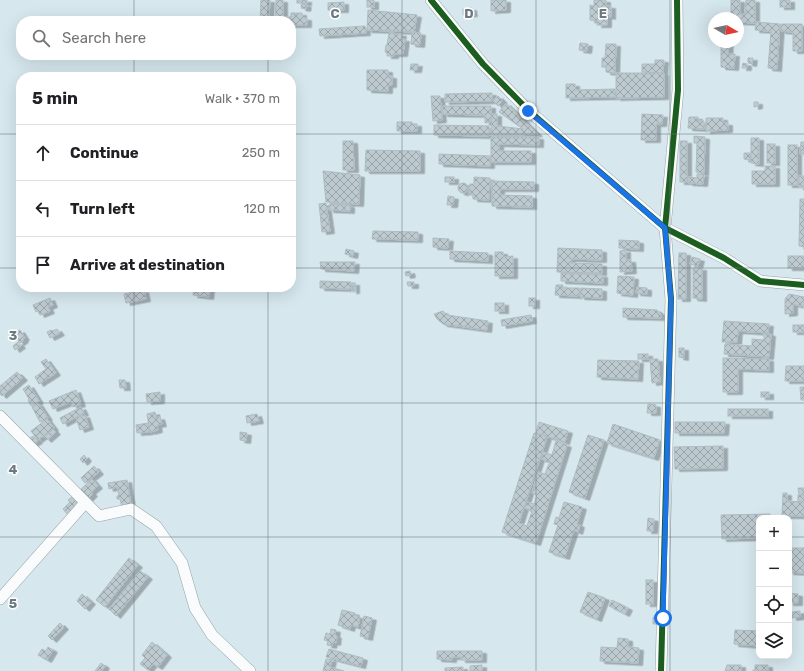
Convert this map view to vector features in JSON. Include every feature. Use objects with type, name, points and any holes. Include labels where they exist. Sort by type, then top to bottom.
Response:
[{"type":"street","points":[[431,0],[483,64],[528,111],[665,228],[724,258],[760,281],[804,285]]},
{"type":"street","points":[[661,671],[671,300],[665,228],[678,90],[677,0]]},
{"type":"street","points":[[0,416],[99,516],[131,509],[156,526],[182,563],[195,608],[212,635],[250,671]]},
{"type":"street","points":[[0,599],[85,503]]},
{"type":"building","points":[[261,0],[270,0],[269,16],[260,16]]},
{"type":"building","points":[[276,0],[283,0],[283,16],[275,16]]},
{"type":"building","points":[[297,0],[307,0],[307,3],[297,3]]},
{"type":"building","points":[[367,0],[374,0],[374,7],[367,7]]},
{"type":"building","points":[[491,0],[506,0],[506,10],[491,11]]},
{"type":"building","points":[[594,0],[606,0],[606,6],[611,6],[611,17],[607,16],[607,25],[597,25],[598,21],[590,20],[590,5],[594,6]]},
{"type":"building","points":[[731,0],[740,0],[740,12],[731,12]]},
{"type":"building","points":[[746,0],[755,0],[755,23],[744,22]]},
{"type":"building","points":[[780,0],[790,0],[790,7],[780,7]]},
{"type":"building","points":[[344,2],[344,10],[328,10],[328,3]]},
{"type":"building","points":[[302,4],[307,5],[306,9],[301,8]]},
{"type":"building","points":[[472,8],[473,14],[463,15],[463,9]]},
{"type":"building","points":[[368,10],[417,15],[414,32],[367,30]]},
{"type":"building","points":[[291,13],[302,13],[302,18],[307,18],[307,25],[296,25],[296,16],[291,16]]},
{"type":"building","points":[[756,22],[780,24],[777,69],[768,68],[771,31],[755,30]]},
{"type":"building","points":[[781,24],[802,24],[802,51],[793,51],[793,32],[781,31]]},
{"type":"building","points":[[365,26],[366,33],[320,36],[319,29]]},
{"type":"building","points":[[412,32],[421,33],[420,45],[411,44]]},
{"type":"building","points":[[389,33],[402,34],[401,39],[405,39],[403,54],[387,56],[387,53],[385,52]]},
{"type":"building","points":[[580,43],[588,44],[587,51],[579,50]]},
{"type":"building","points":[[606,44],[616,44],[615,73],[606,72],[606,67],[602,67],[602,58],[605,58]]},
{"type":"building","points":[[721,48],[728,48],[728,54],[735,54],[734,68],[721,67]]},
{"type":"building","points":[[748,58],[753,58],[752,64],[748,63]]},
{"type":"building","points":[[655,60],[664,60],[663,73],[642,72],[642,64],[655,64]]},
{"type":"building","points":[[743,63],[747,64],[747,68],[742,68]]},
{"type":"building","points":[[411,64],[418,64],[417,70],[410,70]]},
{"type":"building","points":[[367,70],[388,70],[388,76],[392,76],[392,85],[388,85],[388,91],[367,90]]},
{"type":"building","points":[[616,73],[664,73],[664,97],[616,98]]},
{"type":"building","points":[[566,84],[575,84],[575,90],[615,89],[615,97],[566,98]]},
{"type":"building","points":[[492,93],[492,101],[445,102],[445,94]]},
{"type":"building","points":[[431,96],[440,96],[442,120],[433,121]]},
{"type":"building","points":[[498,96],[503,101],[498,106],[493,100]]},
{"type":"building","points":[[754,102],[758,102],[758,106],[754,107]]},
{"type":"building","points":[[506,103],[538,134],[491,136],[492,114],[497,114],[497,126],[523,129],[499,112]]},
{"type":"building","points":[[443,106],[491,106],[491,122],[485,123],[485,115],[443,114]]},
{"type":"building","points":[[642,114],[663,115],[662,124],[656,124],[656,140],[641,140]]},
{"type":"building","points":[[689,117],[698,117],[698,121],[704,121],[704,129],[688,128]]},
{"type":"building","points":[[706,118],[723,118],[723,123],[728,123],[728,130],[706,131]]},
{"type":"building","points":[[397,122],[412,122],[412,124],[417,124],[417,131],[397,131]]},
{"type":"building","points":[[434,125],[489,126],[489,136],[434,135]]},
{"type":"building","points":[[694,136],[705,137],[704,173],[696,172],[697,143],[694,143]]},
{"type":"building","points":[[491,137],[539,137],[539,145],[499,144],[499,151],[531,151],[531,162],[491,162]]},
{"type":"building","points":[[751,138],[759,138],[759,164],[751,163]]},
{"type":"building","points":[[343,141],[353,141],[354,170],[343,170]]},
{"type":"building","points":[[680,141],[687,141],[687,182],[680,182]]},
{"type":"building","points":[[801,142],[804,142],[804,154],[800,154]]},
{"type":"building","points":[[767,144],[775,144],[775,163],[767,163]]},
{"type":"building","points":[[788,145],[797,145],[797,185],[788,185]]},
{"type":"building","points":[[366,150],[420,151],[420,171],[365,171]]},
{"type":"building","points":[[744,153],[750,153],[750,160],[744,159]]},
{"type":"building","points":[[439,154],[490,156],[490,166],[439,164]]},
{"type":"building","points":[[765,166],[775,166],[775,184],[752,184],[752,171],[765,171]]},
{"type":"building","points":[[323,171],[360,175],[359,204],[326,202]]},
{"type":"building","points":[[697,174],[704,174],[703,184],[688,183],[688,177],[697,178]]},
{"type":"building","points":[[799,176],[804,176],[804,187],[799,187]]},
{"type":"building","points":[[445,177],[454,177],[454,182],[445,182]]},
{"type":"building","points":[[474,177],[490,178],[489,200],[473,199],[473,195],[469,195],[470,184],[474,184]]},
{"type":"building","points":[[492,181],[534,182],[534,189],[500,189],[500,195],[532,196],[532,207],[492,206]]},
{"type":"building","points":[[461,183],[465,183],[467,184],[467,192],[461,193],[458,190],[458,186]]},
{"type":"building","points":[[448,196],[454,197],[453,205],[447,205]]},
{"type":"building","points":[[800,199],[804,199],[804,247],[799,246]]},
{"type":"building","points":[[326,203],[330,231],[322,232],[319,204]]},
{"type":"building","points":[[330,204],[350,205],[350,211],[329,210]]},
{"type":"building","points":[[373,231],[418,232],[418,240],[372,239]]},
{"type":"building","points":[[433,238],[449,239],[448,248],[433,247]]},
{"type":"building","points":[[619,240],[639,241],[639,249],[619,248]]},
{"type":"building","points":[[558,248],[602,250],[602,260],[571,259],[571,263],[602,264],[602,273],[557,272]]},
{"type":"building","points":[[346,249],[354,251],[353,256],[345,254]]},
{"type":"building","points":[[626,250],[626,260],[631,260],[632,271],[620,272],[620,251]]},
{"type":"building","points":[[450,251],[488,253],[488,261],[450,259]]},
{"type":"building","points":[[495,252],[503,252],[503,257],[513,256],[513,276],[495,276]]},
{"type":"building","points":[[679,253],[686,253],[686,299],[678,299]]},
{"type":"building","points":[[788,256],[804,256],[804,268],[788,268]]},
{"type":"building","points":[[692,257],[700,259],[698,266],[690,264]]},
{"type":"building","points":[[320,262],[355,262],[354,271],[321,269]]},
{"type":"building","points":[[693,268],[702,268],[702,299],[693,298]]},
{"type":"building","points":[[410,271],[411,275],[406,276],[405,272]]},
{"type":"building","points":[[561,273],[603,275],[603,283],[561,281]]},
{"type":"building","points":[[618,276],[634,277],[633,295],[617,293]]},
{"type":"building","points":[[320,281],[351,282],[350,289],[320,288]]},
{"type":"building","points":[[407,282],[414,282],[414,286],[408,286]]},
{"type":"building","points":[[352,283],[355,283],[355,291],[352,291]]},
{"type":"building","points":[[556,285],[563,285],[562,288],[579,288],[578,296],[555,295]]},
{"type":"building","points":[[637,287],[647,288],[647,294],[636,293]]},
{"type":"building","points":[[580,288],[602,289],[602,298],[580,297]]},
{"type":"building","points":[[144,292],[146,299],[126,303],[124,294]]},
{"type":"building","points":[[193,292],[210,292],[209,297],[193,295]]},
{"type":"building","points":[[789,294],[804,297],[804,307],[793,304],[793,313],[785,314],[785,299]]},
{"type":"building","points":[[50,298],[53,305],[48,307],[50,311],[40,315],[38,311],[36,312],[33,305]]},
{"type":"building","points":[[529,298],[535,298],[535,306],[529,306]]},
{"type":"building","points":[[495,303],[504,303],[504,311],[495,311]]},
{"type":"building","points":[[623,308],[657,310],[661,314],[661,318],[623,317]]},
{"type":"building","points":[[443,311],[447,315],[488,321],[487,330],[443,324],[434,314]]},
{"type":"building","points":[[531,315],[532,321],[502,326],[501,320]]},
{"type":"building","points":[[724,321],[769,324],[768,333],[738,331],[737,342],[722,342]]},
{"type":"building","points":[[793,325],[804,325],[804,332],[793,332]]},
{"type":"building","points":[[57,329],[60,333],[50,338],[47,332]]},
{"type":"building","points":[[20,330],[25,338],[20,343],[13,334]]},
{"type":"building","points":[[764,333],[771,334],[769,357],[724,354],[725,344],[752,346],[752,339],[764,340]]},
{"type":"building","points":[[18,342],[21,346],[15,350],[13,346]]},
{"type":"building","points":[[679,348],[684,348],[684,358],[679,357]]},
{"type":"building","points":[[638,354],[648,354],[648,359],[638,359]]},
{"type":"building","points":[[723,358],[769,359],[769,370],[738,369],[738,392],[723,392]]},
{"type":"building","points":[[46,359],[56,373],[39,384],[35,377],[46,369],[41,362]]},
{"type":"building","points":[[650,359],[658,359],[660,382],[652,383]]},
{"type":"building","points":[[598,360],[639,361],[638,379],[597,377]]},
{"type":"building","points":[[786,366],[804,366],[804,381],[785,381]]},
{"type":"building","points":[[17,372],[23,378],[2,396],[0,394],[0,386]]},
{"type":"building","points":[[119,380],[125,380],[126,388],[120,388]]},
{"type":"building","points":[[29,385],[39,401],[31,406],[23,389]]},
{"type":"building","points":[[800,387],[804,387],[804,400],[801,400]]},
{"type":"building","points":[[76,390],[81,404],[73,407],[71,402],[53,409],[49,401]]},
{"type":"building","points":[[160,392],[160,401],[147,402],[146,394]]},
{"type":"building","points":[[761,392],[769,392],[769,397],[761,397]]},
{"type":"building","points":[[38,403],[48,418],[40,422],[32,407]]},
{"type":"building","points":[[648,404],[656,405],[656,413],[647,413]]},
{"type":"building","points":[[81,407],[84,413],[63,424],[60,418]]},
{"type":"building","points":[[728,409],[768,409],[768,416],[728,416]]},
{"type":"building","points":[[155,412],[156,418],[160,417],[162,424],[157,425],[158,430],[150,432],[147,414]]},
{"type":"building","points":[[257,414],[259,421],[247,423],[246,416]]},
{"type":"building","points":[[85,415],[89,427],[80,430],[76,418]]},
{"type":"building","points":[[47,419],[54,428],[38,440],[31,431]]},
{"type":"building","points":[[539,422],[568,431],[565,442],[536,433]]},
{"type":"building","points":[[675,422],[725,422],[724,433],[675,433]]},
{"type":"building","points":[[148,423],[149,432],[137,433],[136,425]]},
{"type":"building","points":[[613,424],[660,440],[654,458],[607,443]]},
{"type":"building","points":[[53,429],[56,432],[47,440],[44,437]]},
{"type":"building","points":[[240,432],[247,433],[246,441],[240,440]]},
{"type":"building","points":[[534,433],[547,437],[519,523],[527,526],[532,511],[525,508],[527,502],[534,504],[537,495],[532,493],[538,472],[545,474],[550,461],[541,459],[543,452],[552,455],[556,441],[567,445],[536,543],[502,532]]},
{"type":"building","points":[[588,435],[604,440],[585,498],[569,492]]},
{"type":"building","points":[[33,436],[38,441],[33,444],[29,439]]},
{"type":"building","points":[[723,446],[723,468],[675,469],[674,447]]},
{"type":"building","points":[[84,455],[87,459],[83,463],[80,459]]},
{"type":"building","points":[[94,466],[99,472],[85,483],[81,478]]},
{"type":"building","points":[[92,479],[98,486],[91,492],[93,494],[88,499],[80,490]]},
{"type":"building","points":[[127,480],[131,505],[122,507],[120,499],[117,499],[117,496],[119,496],[117,487],[109,489],[108,483]]},
{"type":"building","points":[[798,488],[804,488],[804,494],[799,494]]},
{"type":"building","points":[[783,493],[787,493],[787,501],[804,502],[804,516],[782,515]]},
{"type":"building","points":[[798,495],[804,495],[804,501],[798,501]]},
{"type":"building","points":[[72,497],[80,505],[68,515],[63,509],[70,502],[68,500]]},
{"type":"building","points":[[564,502],[582,507],[577,524],[580,525],[578,532],[574,530],[565,557],[549,552],[558,525],[554,524],[556,517],[559,518]]},
{"type":"building","points":[[770,514],[756,515],[756,538],[722,539],[721,515]]},
{"type":"building","points":[[648,518],[654,519],[653,531],[647,531]]},
{"type":"building","points":[[792,548],[804,548],[804,573],[792,572]]},
{"type":"building","points":[[129,558],[138,565],[105,607],[96,600]]},
{"type":"building","points":[[140,571],[148,577],[116,616],[109,609]]},
{"type":"building","points":[[646,580],[653,580],[653,604],[646,604]]},
{"type":"building","points":[[588,592],[605,598],[597,619],[580,612]]},
{"type":"building","points":[[792,593],[798,594],[798,603],[792,603]]},
{"type":"building","points":[[82,594],[91,602],[85,609],[77,601]]},
{"type":"building","points":[[612,600],[628,608],[625,614],[609,606]]},
{"type":"building","points":[[342,610],[355,613],[354,615],[360,617],[358,627],[351,625],[350,629],[338,625]]},
{"type":"building","points":[[800,611],[800,617],[792,618],[792,612]]},
{"type":"building","points":[[364,616],[372,618],[368,638],[360,636]]},
{"type":"building","points":[[653,617],[657,618],[656,624],[653,624]]},
{"type":"building","points":[[60,623],[64,627],[52,640],[48,636]]},
{"type":"building","points":[[331,629],[336,630],[335,635],[337,636],[336,643],[333,642],[332,646],[327,645],[328,641],[324,640],[326,633],[330,634]]},
{"type":"building","points":[[735,630],[756,631],[756,646],[734,644]]},
{"type":"building","points":[[618,638],[628,639],[628,647],[639,648],[638,663],[600,661],[601,647],[617,648]]},
{"type":"building","points":[[152,642],[167,655],[158,667],[153,664],[148,670],[140,664],[145,658],[142,655]]},
{"type":"building","points":[[48,647],[53,650],[47,660],[38,655],[42,649],[46,651]]},
{"type":"building","points":[[329,649],[363,658],[361,666],[326,657]]},
{"type":"building","points":[[437,651],[482,651],[482,660],[461,660],[461,657],[452,657],[452,660],[437,659]]},
{"type":"building","points":[[326,659],[332,660],[330,667],[344,671],[323,671]]},
{"type":"building","points":[[101,663],[105,666],[102,671],[95,671]]},
{"type":"building","points":[[482,665],[482,671],[470,671],[470,666]]},
{"type":"building","points":[[727,665],[741,665],[742,671],[725,671]]},
{"type":"building","points":[[755,665],[768,665],[768,671],[753,671],[755,670]]},
{"type":"building","points":[[463,667],[463,671],[445,671],[445,668]]},
{"type":"cycle path","points":[[431,0],[483,64],[529,111],[665,228],[724,258],[760,281],[804,285]]},
{"type":"cycle path","points":[[661,671],[671,299],[665,228],[678,90],[677,0]]},
{"type":"route","points":[[528,111],[665,228],[671,300],[663,618]]}]
